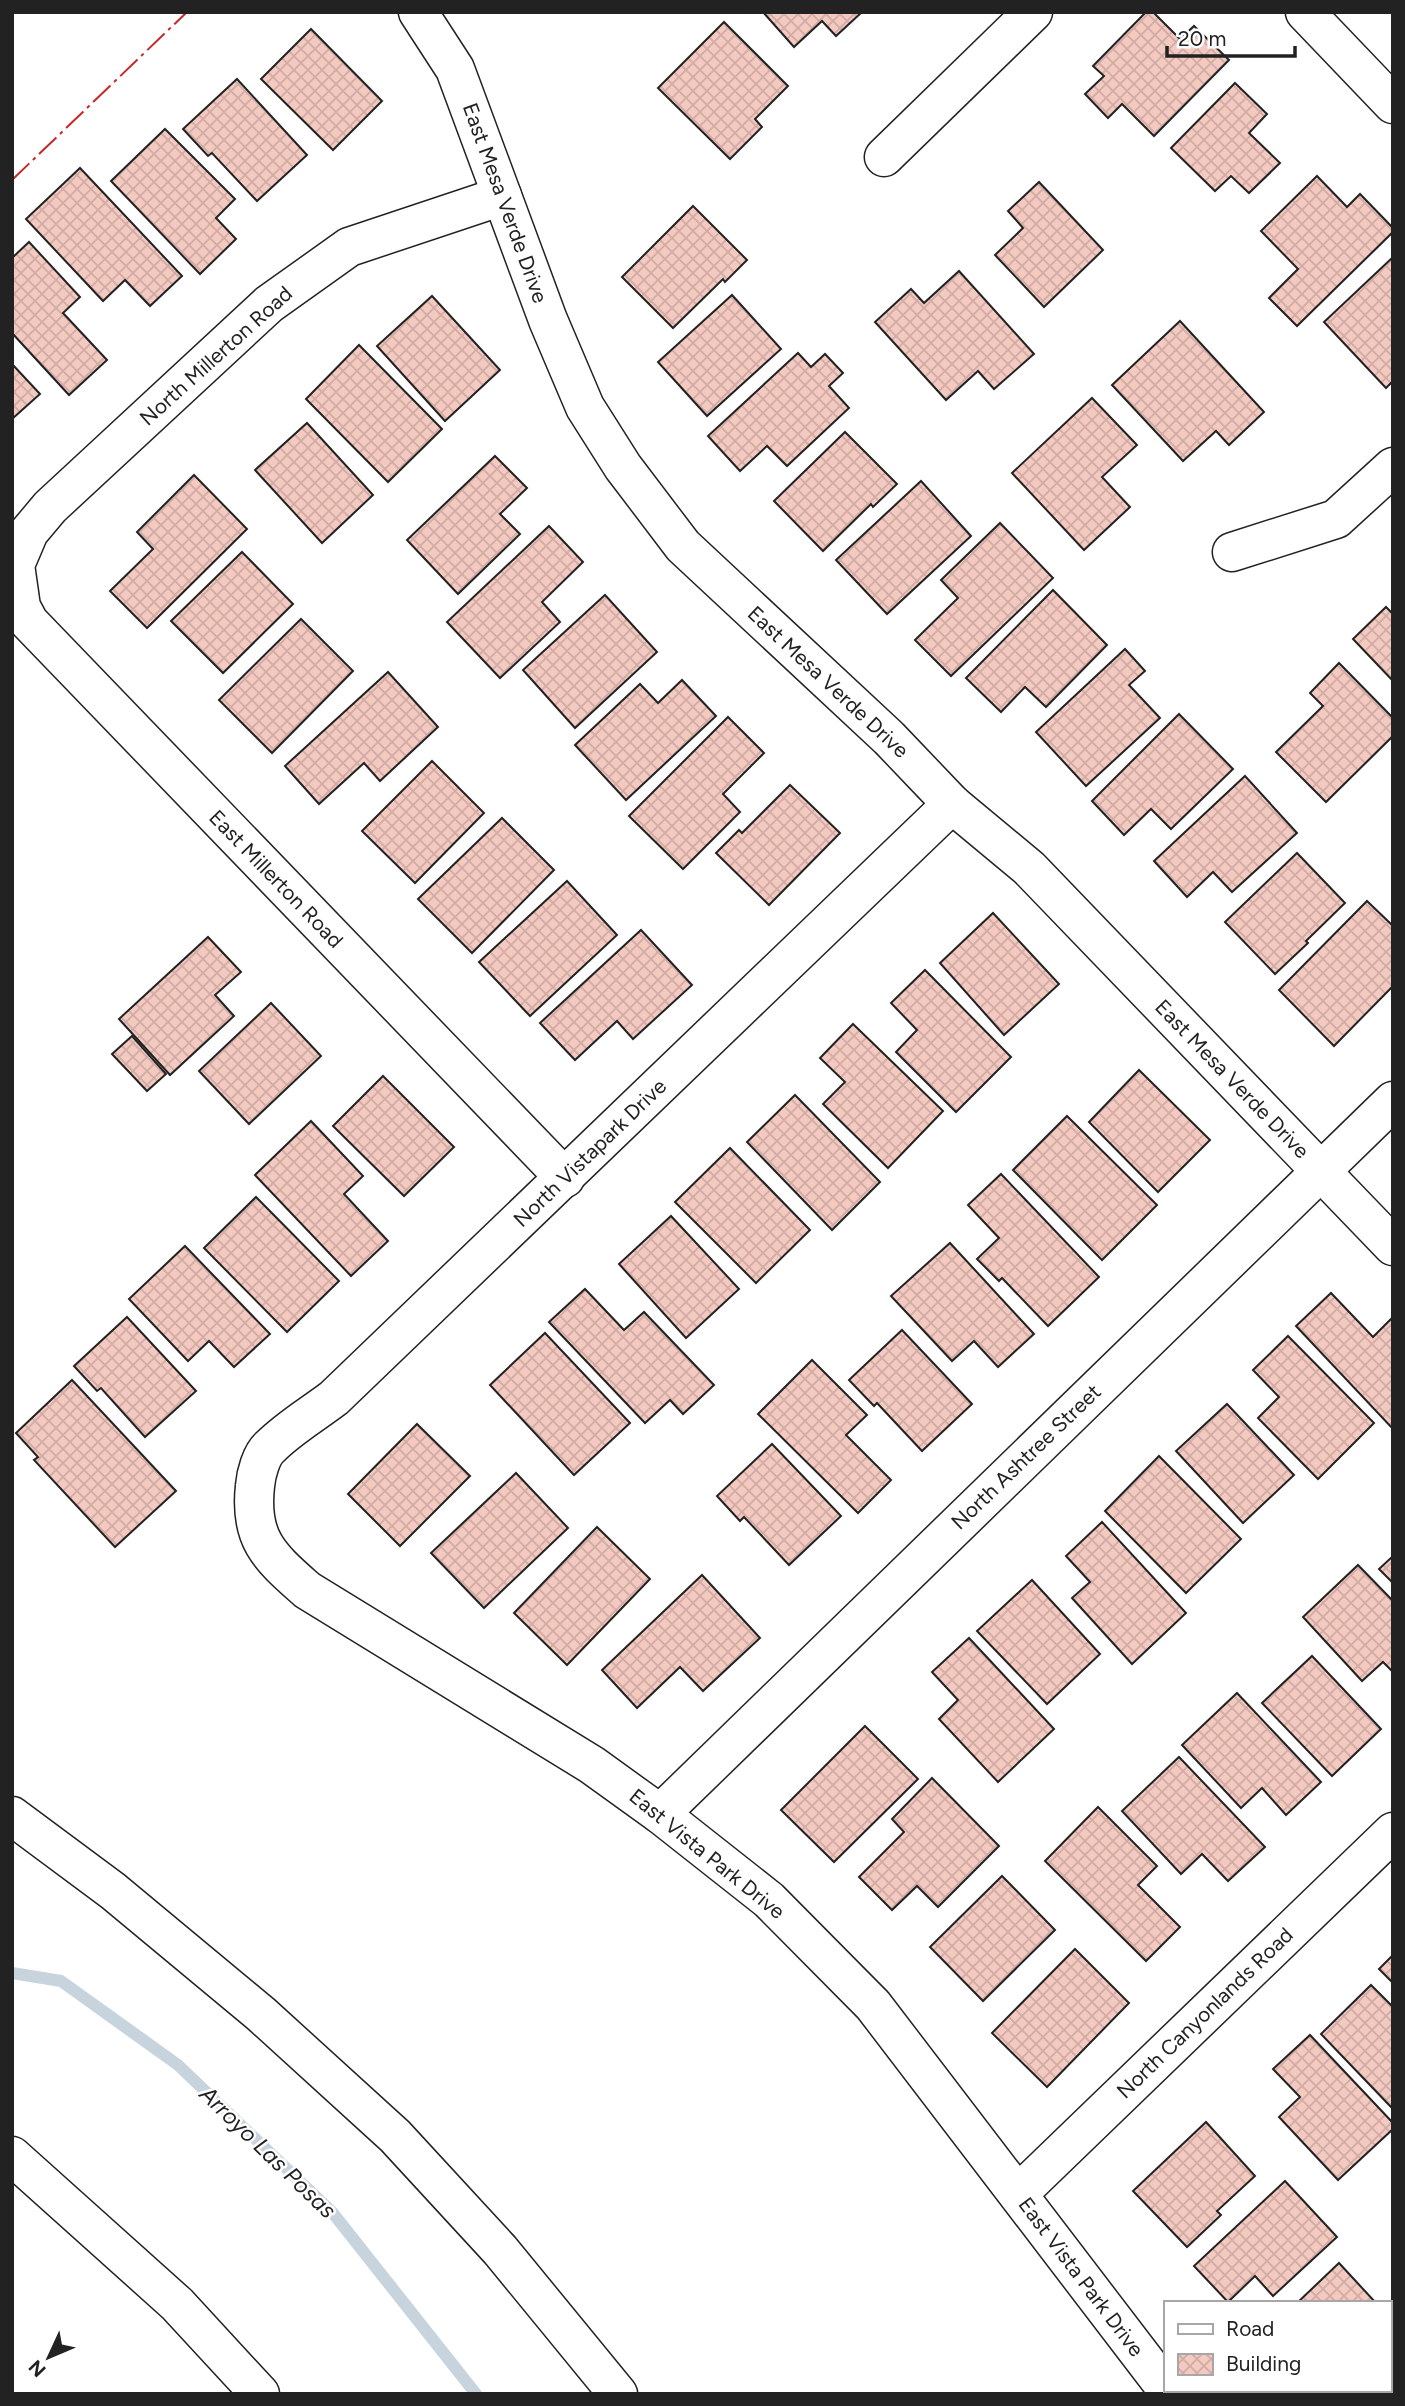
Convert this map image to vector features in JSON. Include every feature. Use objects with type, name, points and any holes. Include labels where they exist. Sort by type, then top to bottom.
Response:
[{"type":"street","name":"East Mesa Verde Drive","points":[[418,12],[456,69],[548,320],[585,407],[623,467],[683,546],[889,738],[952,804],[1029,868],[1393,1246]]},
{"type":"street","points":[[884,157],[1033,12]]},
{"type":"street","points":[[1305,12],[1393,104]]},
{"type":"street","name":"North Millerton Road","points":[[15,565],[29,532],[50,507],[269,304],[349,247],[502,196]]},
{"type":"street","points":[[1232,552],[1336,519],[1393,467]]},
{"type":"street","name":"East Millerton Road","points":[[15,565],[21,607],[29,622],[565,1178]]},
{"type":"street","name":"North Vistapark Drive","points":[[252,1511],[256,1476],[267,1448],[334,1398],[952,804]]},
{"type":"street","name":"North Ashtree Street","points":[[660,1814],[1393,1101]]},
{"type":"street","name":"East Vista Park Drive","points":[[252,1511],[256,1528],[266,1547],[278,1564],[307,1590],[592,1765],[660,1814],[769,1900],[873,2005],[1164,2385]]},
{"type":"street","points":[[12,1816],[113,1891],[261,2014],[395,2136],[500,2250],[618,2394]]},
{"type":"street","name":"North Canyonlands Road","points":[[1018,2194],[1393,1832]]},
{"type":"street","points":[[12,2156],[177,2304],[260,2394]]},
{"type":"building","points":[[763,12],[862,12],[836,36],[822,21],[794,47]]},
{"type":"building","points":[[1146,12],[1153,12],[1180,39],[1194,26],[1229,60],[1154,136],[1122,104],[1108,118],[1085,94],[1104,76],[1093,66]]},
{"type":"building","points":[[724,22],[788,86],[755,119],[762,127],[730,159],[658,88]]},
{"type":"building","points":[[311,29],[382,101],[333,150],[261,79]]},
{"type":"building","points":[[237,79],[307,155],[257,201],[212,153],[208,156],[183,129]]},
{"type":"building","points":[[1235,83],[1267,114],[1249,133],[1280,163],[1249,193],[1231,176],[1215,191],[1171,148]]},
{"type":"building","points":[[165,129],[235,199],[216,218],[236,239],[200,274],[111,181]]},
{"type":"building","points":[[80,168],[182,276],[150,306],[125,280],[103,301],[26,219]]},
{"type":"building","points":[[1317,176],[1347,207],[1360,194],[1393,228],[1393,232],[1297,326],[1269,298],[1298,269],[1261,231]]},
{"type":"building","points":[[1039,182],[1103,250],[1044,307],[995,255],[1023,228],[1008,211]]},
{"type":"building","points":[[693,206],[747,260],[725,282],[723,279],[673,328],[622,277]]},
{"type":"building","points":[[29,242],[80,297],[63,313],[107,360],[69,395],[12,333],[12,258]]},
{"type":"building","points":[[1393,257],[1393,381],[1386,388],[1324,322]]},
{"type":"building","points":[[959,271],[1034,354],[994,389],[978,371],[946,400],[875,322],[911,289],[924,303]]},
{"type":"building","points":[[732,295],[781,349],[707,416],[658,362]]},
{"type":"building","points":[[432,296],[500,370],[445,421],[377,346]]},
{"type":"building","points":[[1180,321],[1264,412],[1229,445],[1216,431],[1183,461],[1112,385]]},
{"type":"building","points":[[359,345],[442,429],[388,482],[306,399]]},
{"type":"building","points":[[798,353],[811,367],[825,354],[843,373],[829,386],[849,408],[787,466],[767,446],[740,471],[708,436]]},
{"type":"building","points":[[12,364],[40,394],[12,419]]},
{"type":"building","points":[[1092,398],[1137,445],[1102,477],[1130,507],[1084,550],[1012,473]]},
{"type":"building","points":[[307,423],[373,495],[322,543],[255,470]]},
{"type":"building","points":[[845,432],[897,484],[873,507],[871,504],[823,551],[774,501]]},
{"type":"building","points":[[495,456],[527,488],[500,514],[520,534],[458,594],[407,540]]},
{"type":"building","points":[[194,475],[247,529],[147,628],[110,591],[153,549],[137,532]]},
{"type":"building","points":[[921,481],[971,536],[887,614],[836,560]]},
{"type":"building","points":[[1000,523],[1053,578],[951,676],[915,640],[958,598],[941,580]]},
{"type":"building","points":[[549,526],[583,562],[542,602],[560,622],[500,678],[447,622]]},
{"type":"building","points":[[242,552],[293,604],[223,673],[171,621]]},
{"type":"building","points":[[1053,590],[1107,645],[1046,707],[1025,687],[1001,712],[966,678]]},
{"type":"building","points":[[605,595],[657,652],[575,728],[523,670]]},
{"type":"building","points":[[1386,607],[1393,614],[1393,681],[1353,639]]},
{"type":"building","points":[[301,619],[353,671],[272,753],[219,700]]},
{"type":"building","points":[[1125,649],[1145,671],[1129,685],[1160,718],[1086,786],[1036,732]]},
{"type":"building","points":[[1339,663],[1393,718],[1393,736],[1326,802],[1276,752],[1323,706],[1310,693]]},
{"type":"building","points":[[388,672],[438,727],[380,781],[364,763],[319,804],[285,766]]},
{"type":"building","points":[[682,680],[716,716],[626,800],[575,745],[640,684],[658,703]]},
{"type":"building","points":[[1179,714],[1233,769],[1171,829],[1151,809],[1124,835],[1092,801]]},
{"type":"building","points":[[728,717],[764,753],[723,794],[740,812],[683,869],[629,816]]},
{"type":"building","points":[[432,761],[484,813],[415,883],[362,831]]},
{"type":"building","points":[[1245,776],[1297,833],[1232,892],[1213,872],[1187,897],[1154,861]]},
{"type":"building","points":[[790,785],[840,833],[769,905],[716,853],[739,830],[742,833]]},
{"type":"building","points":[[502,818],[554,870],[472,953],[418,899]]},
{"type":"building","points":[[1297,853],[1345,903],[1275,974],[1225,922]]},
{"type":"building","points":[[567,881],[617,935],[530,1016],[479,962]]},
{"type":"building","points":[[1367,901],[1393,926],[1393,986],[1334,1046],[1279,990]]},
{"type":"building","points":[[993,913],[1059,984],[1004,1035],[940,963]]},
{"type":"building","points":[[641,930],[692,985],[633,1039],[617,1021],[575,1060],[540,1023]]},
{"type":"building","points":[[208,937],[241,972],[215,995],[234,1016],[170,1075],[119,1019]]},
{"type":"building","points":[[925,970],[1011,1057],[956,1112],[896,1052],[917,1030],[891,1003]]},
{"type":"building","points":[[271,1003],[321,1056],[249,1124],[199,1071]]},
{"type":"building","points":[[853,1024],[943,1111],[888,1168],[823,1104],[845,1082],[820,1058]]},
{"type":"building","points":[[132,1036],[166,1074],[147,1091],[112,1054]]},
{"type":"building","points":[[1139,1070],[1210,1140],[1158,1192],[1089,1122]]},
{"type":"building","points":[[383,1076],[454,1147],[404,1196],[333,1126]]},
{"type":"building","points":[[795,1095],[880,1182],[832,1230],[747,1142]]},
{"type":"building","points":[[1067,1116],[1157,1205],[1102,1260],[1013,1170]]},
{"type":"building","points":[[311,1121],[363,1176],[344,1194],[388,1241],[351,1276],[255,1175]]},
{"type":"building","points":[[730,1148],[810,1230],[756,1283],[675,1202]]},
{"type":"building","points":[[1001,1174],[1099,1277],[1048,1326],[1002,1278],[999,1281],[977,1259],[999,1238],[968,1205]]},
{"type":"building","points":[[256,1197],[339,1281],[287,1332],[204,1248]]},
{"type":"building","points":[[671,1216],[739,1289],[686,1338],[619,1264]]},
{"type":"building","points":[[950,1243],[1034,1334],[998,1367],[974,1341],[952,1361],[891,1296]]},
{"type":"building","points":[[185,1246],[270,1334],[234,1367],[209,1341],[188,1361],[129,1299]]},
{"type":"building","points":[[585,1289],[624,1330],[644,1312],[714,1385],[683,1414],[670,1400],[645,1423],[549,1322]]},
{"type":"building","points":[[1331,1293],[1373,1337],[1393,1317],[1393,1429],[1296,1326]]},
{"type":"building","points":[[127,1317],[196,1391],[145,1437],[101,1388],[97,1391],[74,1366]]},
{"type":"building","points":[[902,1330],[972,1404],[922,1451],[877,1403],[874,1406],[849,1380]]},
{"type":"building","points":[[545,1333],[630,1423],[574,1475],[490,1385]]},
{"type":"building","points":[[1288,1336],[1374,1423],[1318,1479],[1258,1418],[1279,1397],[1253,1370]]},
{"type":"building","points":[[812,1360],[867,1415],[846,1435],[891,1480],[858,1513],[758,1414]]},
{"type":"building","points":[[72,1380],[176,1491],[115,1547],[34,1460],[38,1457],[16,1433]]},
{"type":"building","points":[[1227,1404],[1294,1475],[1243,1523],[1176,1451]]},
{"type":"building","points":[[417,1424],[470,1476],[400,1546],[348,1494]]},
{"type":"building","points":[[772,1444],[841,1516],[789,1565],[744,1517],[740,1521],[717,1496]]},
{"type":"building","points":[[1159,1456],[1241,1539],[1186,1593],[1105,1511]]},
{"type":"building","points":[[516,1473],[568,1528],[484,1608],[431,1553]]},
{"type":"building","points":[[1102,1522],[1186,1613],[1132,1664],[1072,1598],[1090,1582],[1066,1556]]},
{"type":"building","points":[[597,1527],[650,1579],[567,1665],[514,1613]]},
{"type":"building","points":[[1393,1556],[1393,1583],[1379,1569]]},
{"type":"building","points":[[1358,1565],[1393,1601],[1393,1672],[1383,1662],[1362,1681],[1303,1617]]},
{"type":"building","points":[[702,1575],[760,1638],[703,1691],[680,1667],[637,1708],[602,1670]]},
{"type":"building","points":[[1032,1580],[1100,1654],[1047,1704],[977,1631]]},
{"type":"building","points":[[969,1638],[1054,1729],[998,1782],[939,1719],[958,1700],[932,1672]]},
{"type":"building","points":[[1312,1656],[1381,1729],[1332,1776],[1262,1703]]},
{"type":"building","points":[[1237,1693],[1321,1782],[1286,1815],[1262,1788],[1241,1808],[1182,1745]]},
{"type":"building","points":[[865,1726],[918,1779],[834,1862],[781,1810]]},
{"type":"building","points":[[1179,1757],[1265,1847],[1228,1881],[1202,1854],[1181,1874],[1122,1811]]},
{"type":"building","points":[[932,1778],[999,1846],[938,1907],[917,1886],[892,1910],[859,1877],[904,1832],[892,1819]]},
{"type":"building","points":[[1098,1807],[1157,1866],[1138,1885],[1180,1927],[1146,1961],[1045,1861]]},
{"type":"building","points":[[1002,1876],[1055,1930],[983,2001],[930,1947]]},
{"type":"building","points":[[1075,1949],[1129,2003],[1047,2087],[992,2033]]},
{"type":"building","points":[[1393,1955],[1393,1983],[1379,1969]]},
{"type":"building","points":[[1371,1985],[1393,2007],[1391,2107],[1321,2034]]},
{"type":"building","points":[[1310,2035],[1393,2123],[1393,2129],[1338,2180],[1279,2117],[1300,2097],[1273,2069]]},
{"type":"building","points":[[1206,2122],[1255,2176],[1217,2211],[1221,2215],[1187,2247],[1133,2191]]},
{"type":"building","points":[[1285,2181],[1337,2237],[1273,2296],[1255,2276],[1227,2301],[1194,2266]]},
{"type":"building","points":[[1339,2263],[1374,2301],[1299,2301]]},
{"type":"building","points":[[1393,2335],[1393,2394],[1329,2394],[1391,2392]]},
{"type":"waterway","name":"Arroyo Las Posas","points":[[12,1973],[61,1981],[178,2065],[332,2212],[476,2394]]},
{"type":"power","points":[[12,180],[187,12]]}]
